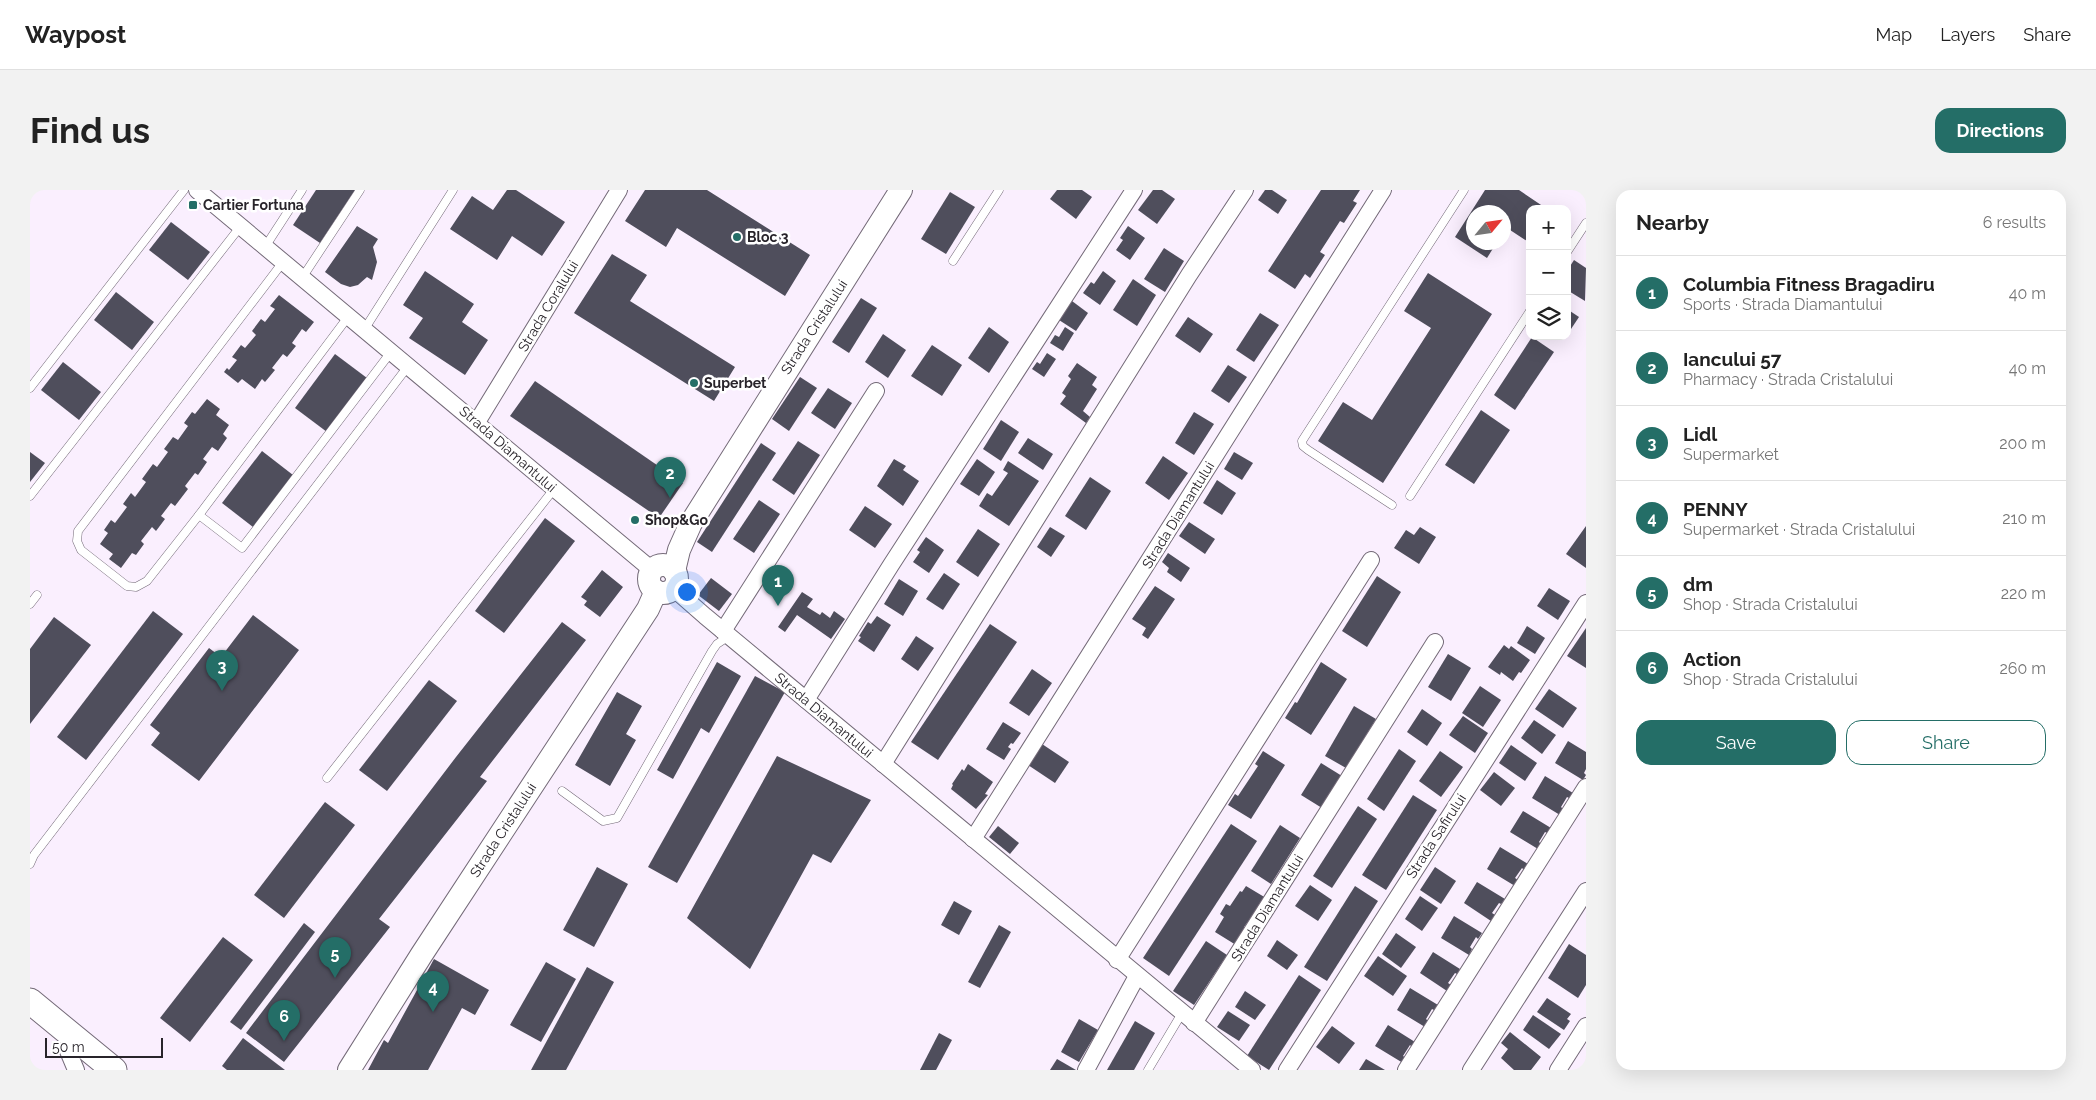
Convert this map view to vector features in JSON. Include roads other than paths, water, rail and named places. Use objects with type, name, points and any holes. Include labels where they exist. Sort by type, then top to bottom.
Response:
[{"type":"main road","points":[[30,1001],[114,1070]]},
{"type":"main road","points":[[30,1019],[72,1060],[91,1070]]},
{"type":"street","name":"Strada Diamantului","points":[[197,190],[348,318],[409,365],[554,489],[663,577],[726,634],[1252,1070]]},
{"type":"street","name":"Strada Coralului","points":[[477,422],[619,190]]},
{"type":"street","name":"Strada Cristalului","points":[[788,359],[891,190]]},
{"type":"street","name":"Strada Cristalului","points":[[349,1070],[422,954],[648,609],[663,577],[664,550],[671,537],[901,190]]},
{"type":"street","points":[[806,700],[896,556],[1134,190]]},
{"type":"street","name":"Strada Diamantului","points":[[883,764],[1245,190]]},
{"type":"street","name":"Strada Diamantului","points":[[973,839],[1383,190]]},
{"type":"street","points":[[726,634],[876,391]]},
{"type":"street","points":[[1117,960],[1371,560]]},
{"type":"street","name":"Strada Safirului","points":[[1287,1070],[1586,603]]},
{"type":"street","name":"Strada Diamantului","points":[[1188,1018],[1435,642]]},
{"type":"street","points":[[1406,1070],[1586,787]]},
{"type":"street","points":[[1471,1070],[1586,891]]},
{"type":"street","points":[[1086,1070],[1137,976]]},
{"type":"street","points":[[1558,1070],[1586,1026]]},
{"type":"lane","points":[[30,388],[184,190]]},
{"type":"lane","points":[[265,247],[302,190]]},
{"type":"lane","points":[[302,278],[360,190]]},
{"type":"lane","points":[[364,330],[452,190]]},
{"type":"lane","points":[[953,261],[999,190]]},
{"type":"lane","points":[[1392,505],[1308,450],[1303,446],[1302,440],[1464,190]]},
{"type":"lane","points":[[1568,250],[1586,223]]},
{"type":"lane","points":[[30,496],[240,227]]},
{"type":"lane","points":[[283,262],[78,531],[77,541],[81,550],[127,586],[136,587],[147,581],[348,318]]},
{"type":"lane","points":[[1410,496],[1526,317]]},
{"type":"lane","points":[[199,515],[242,548],[391,352]]},
{"type":"lane","points":[[30,864],[34,855],[109,755],[409,365]]},
{"type":"lane","points":[[327,778],[554,489]]},
{"type":"lane","points":[[30,604],[37,595]]},
{"type":"lane","points":[[562,791],[603,821],[617,818],[712,651],[726,634]]},
{"type":"lane","points":[[1148,1070],[1188,1018]]},
{"type":"place","name":"Cartier Fortuna","points":[[193,205]]},
{"type":"place","name":"Bloc 3","points":[[737,237]]},
{"type":"place","name":"Superbet","points":[[694,383]]},
{"type":"place","name":"Iancului 57","points":[[670,498]]},
{"type":"place","name":"Shop&Go","points":[[635,520]]},
{"type":"place","name":"Columbia Fitness Bragadiru","points":[[778,606]]},
{"type":"place","name":"Lidl","points":[[222,691]]},
{"type":"place","name":"dm","points":[[335,978]]},
{"type":"place","name":"PENNY","points":[[433,1012]]},
{"type":"place","name":"Action","points":[[284,1041]]}]
